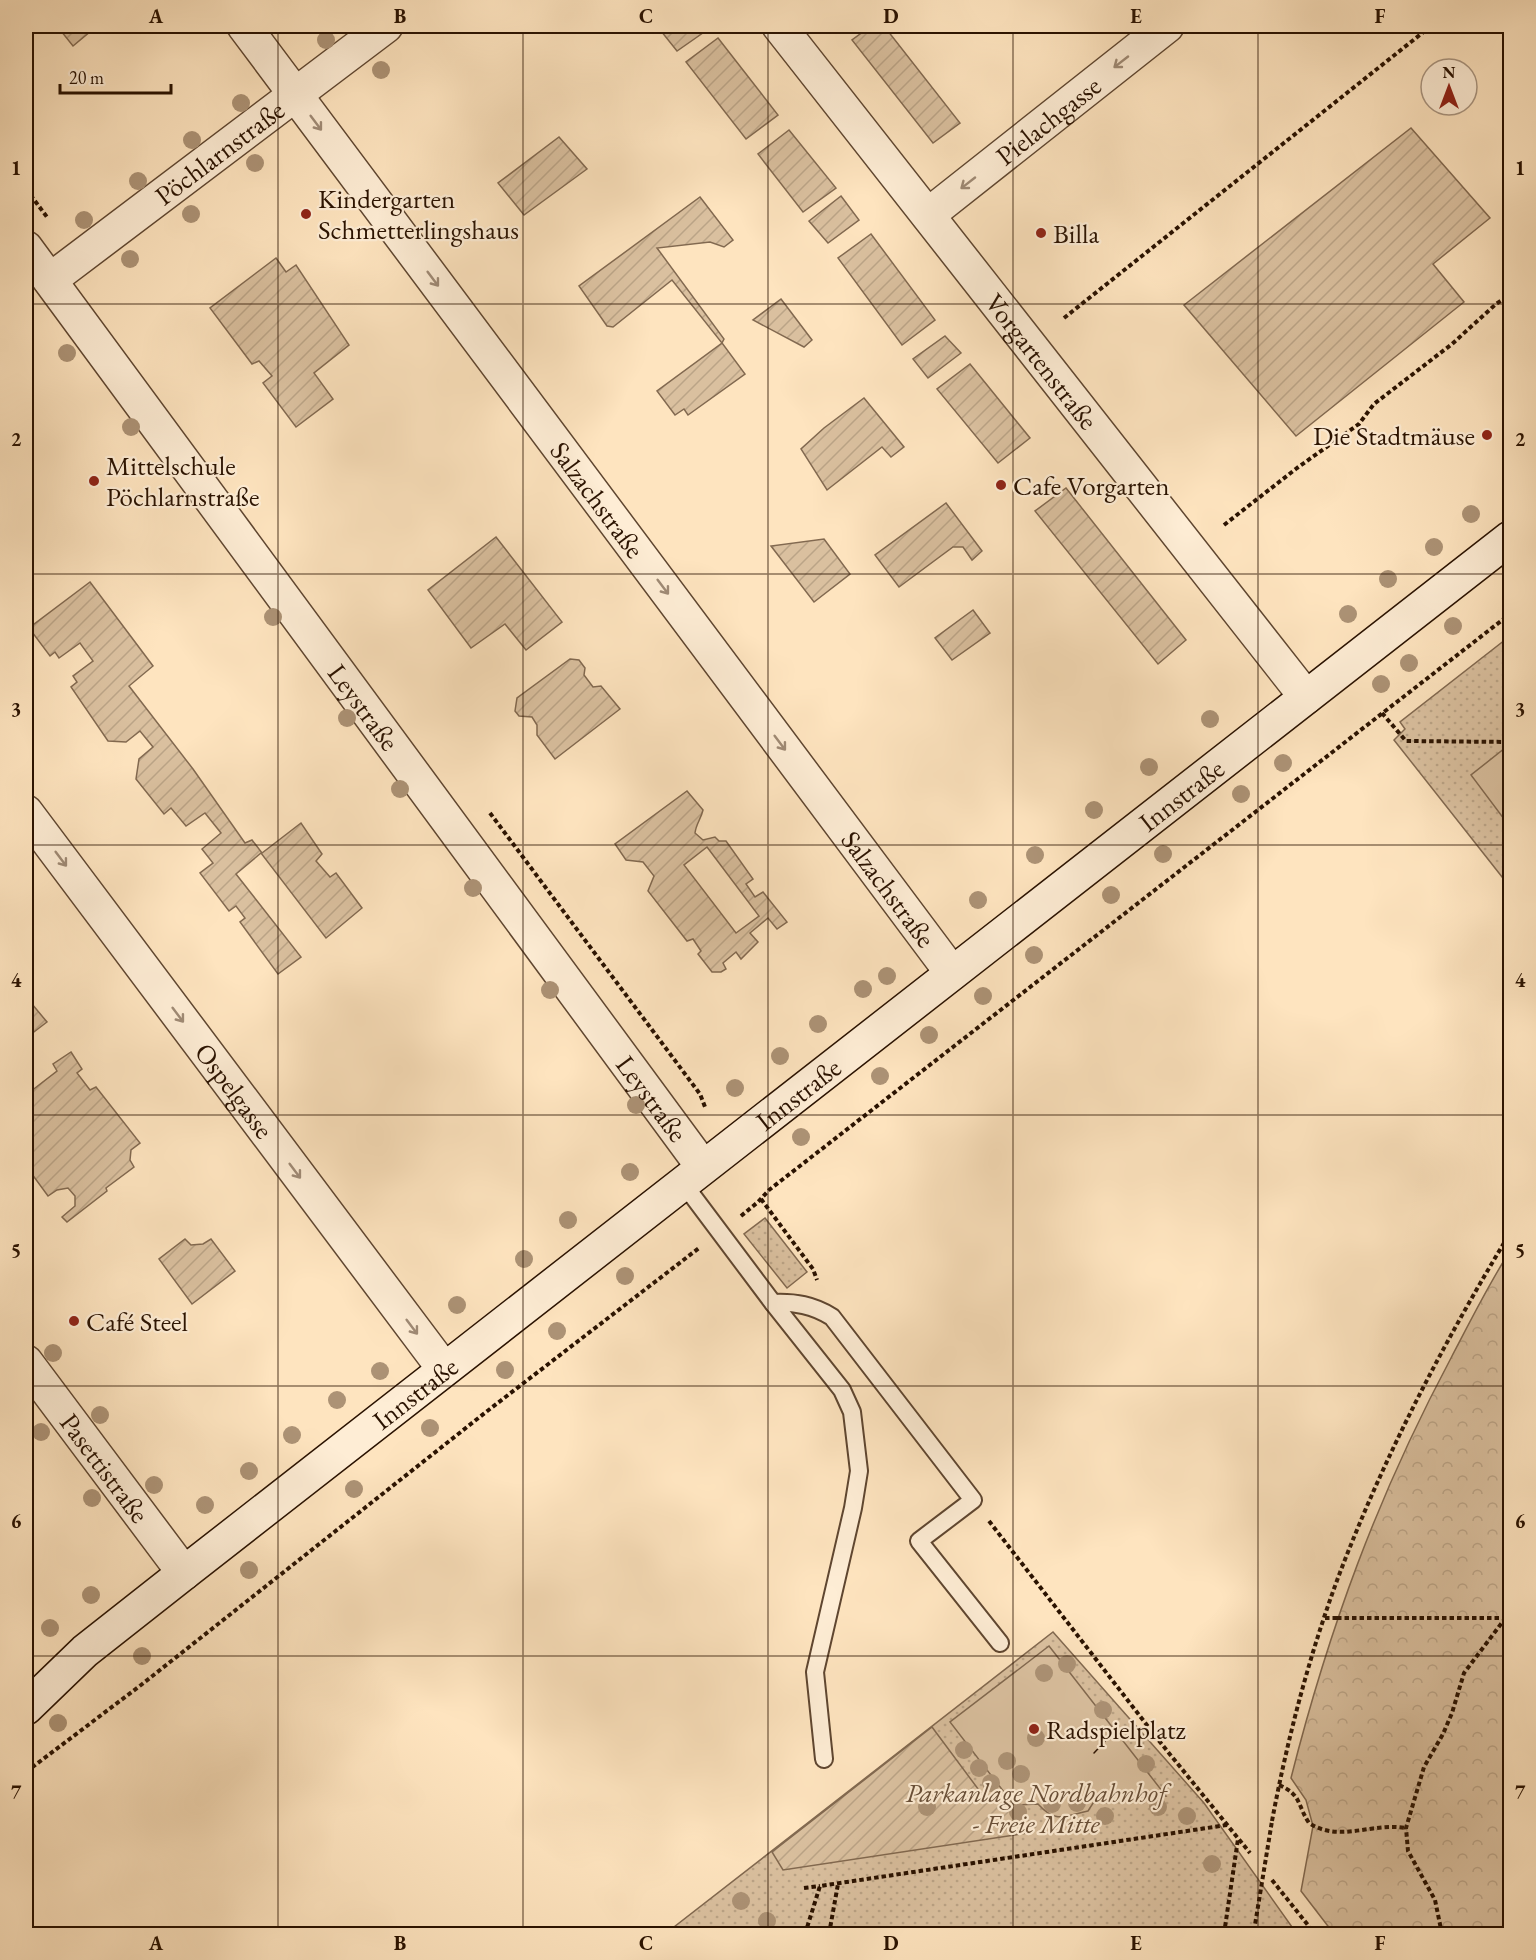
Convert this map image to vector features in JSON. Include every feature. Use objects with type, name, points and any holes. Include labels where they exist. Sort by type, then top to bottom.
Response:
[{"type":"street","name":"Salzachstraße","points":[[244,26],[952,974]]},
{"type":"street","name":"Pöchlarnstraße","points":[[50,280],[386,26]]},
{"type":"street","name":"Vorgartenstraße","points":[[779,26],[1306,697]]},
{"type":"street","name":"Pielachgasse","points":[[928,215],[1167,26]]},
{"type":"street","name":"Leystraße","points":[[26,248],[693,1175]]},
{"type":"street","name":"Innstraße","points":[[26,1708],[85,1651],[1510,538]]},
{"type":"street","name":"Ospelgasse","points":[[26,812],[444,1370]]},
{"type":"street","name":"Pasettistraße","points":[[26,1362],[184,1573]]},
{"type":"street","name":"Innstraße","points":[[26,1687],[85,1651]]},
{"type":"lane","points":[[693,1175],[719,1232],[842,1390],[852,1412],[858,1471],[853,1508],[815,1672],[824,1759]]},
{"type":"lane","points":[[773,1303],[818,1308],[832,1317],[973,1500],[919,1541],[1000,1643]]},
{"type":"path","points":[[1064,318],[1431,26]]},
{"type":"path","points":[[1224,525],[1297,468],[1359,424],[1374,404],[1452,344],[1496,304],[1510,295]]},
{"type":"path","points":[[26,1772],[141,1685],[486,1412],[761,1199],[769,1190],[1510,614]]},
{"type":"path","points":[[1382,713],[1406,741],[1510,742]]},
{"type":"path","points":[[761,1199],[813,1269],[832,1317]]},
{"type":"path","points":[[1254,1933],[1279,1785],[1297,1712],[1325,1617],[1349,1549],[1394,1445],[1455,1326],[1510,1233]]},
{"type":"path","points":[[973,1500],[1250,1853]]},
{"type":"path","points":[[1442,1935],[1435,1900],[1408,1851],[1406,1828],[1424,1767],[1452,1713],[1464,1673],[1508,1618],[1510,1612]]},
{"type":"path","points":[[1325,1617],[1508,1618]]},
{"type":"path","points":[[1279,1785],[1289,1789],[1297,1797],[1309,1823],[1322,1829],[1346,1833],[1385,1826],[1406,1828]]},
{"type":"path","points":[[804,1888],[1227,1825]]},
{"type":"path","points":[[1224,1935],[1238,1839]]},
{"type":"path","points":[[1272,1880],[1315,1935]]},
{"type":"path","points":[[829,1935],[838,1884]]},
{"type":"path","points":[[805,1935],[820,1886]]},
{"type":"green space","points":[[57,26],[97,26],[73,46]]},
{"type":"green space","points":[[657,26],[708,26],[710,28],[677,51]]},
{"type":"green space","points":[[871,26],[884,26],[960,123],[933,143],[852,40]]},
{"type":"green space","points":[[718,38],[778,115],[746,139],[686,62]]},
{"type":"green space","points":[[1411,128],[1490,218],[1433,264],[1464,302],[1296,436],[1184,305]]},
{"type":"green space","points":[[789,130],[836,188],[803,212],[758,154]]},
{"type":"green space","points":[[559,137],[587,169],[524,215],[498,183]]},
{"type":"green space","points":[[841,196],[859,220],[828,243],[809,221]]},
{"type":"green space","points":[[700,197],[733,240],[724,247],[710,242],[657,248],[724,339],[722,343],[672,280],[613,327],[607,326],[579,286]]},
{"type":"green space","points":[[871,234],[935,320],[902,345],[838,258]]},
{"type":"green space","points":[[276,258],[286,272],[296,265],[349,345],[314,373],[333,399],[296,427],[263,383],[272,376],[259,361],[252,364],[210,308]]},
{"type":"green space","points":[[781,299],[812,340],[804,347],[753,320]]},
{"type":"green space","points":[[945,336],[961,353],[928,378],[913,359]]},
{"type":"green space","points":[[722,343],[745,374],[688,415],[684,409],[675,415],[657,391]]},
{"type":"green space","points":[[970,364],[1030,438],[998,463],[937,389]]},
{"type":"green space","points":[[864,398],[904,447],[891,457],[882,447],[827,490],[801,449],[824,428]]},
{"type":"green space","points":[[1066,488],[1186,640],[1158,664],[1035,511]]},
{"type":"green space","points":[[946,503],[982,551],[972,560],[963,547],[953,547],[899,587],[875,555]]},
{"type":"green space","points":[[496,537],[562,622],[526,650],[505,624],[471,648],[428,590]]},
{"type":"green space","points":[[824,539],[850,574],[814,602],[771,546]]},
{"type":"green space","points":[[90,582],[153,666],[129,686],[193,769],[245,843],[252,840],[262,853],[301,823],[322,854],[316,861],[330,877],[336,873],[362,908],[326,938],[261,853],[236,874],[301,957],[278,974],[240,922],[245,918],[236,906],[229,911],[200,873],[213,863],[202,849],[221,833],[205,813],[186,826],[171,808],[164,814],[136,779],[139,759],[153,747],[140,731],[126,742],[108,741],[71,687],[77,682],[73,676],[93,661],[80,643],[59,658],[55,652],[50,656],[29,628]]},
{"type":"green space","points":[[973,610],[990,633],[952,660],[935,638]]},
{"type":"green space","points":[[1510,636],[1510,887],[1394,740],[1405,729],[1400,722]]},
{"type":"green space","points":[[570,659],[579,660],[585,668],[584,675],[593,687],[601,686],[620,709],[555,759],[537,735],[537,725],[532,717],[519,716],[515,711],[517,698]]},
{"type":"green space","points":[[1510,744],[1510,827],[1471,775]]},
{"type":"green space","points":[[687,791],[703,810],[695,833],[703,840],[715,837],[719,841],[726,841],[753,879],[746,884],[755,897],[763,892],[787,922],[777,929],[768,918],[750,933],[758,942],[741,959],[736,952],[723,963],[726,969],[721,972],[712,972],[698,954],[701,951],[693,939],[687,941],[648,891],[654,876],[643,862],[626,860],[615,844]],"holes":[[[707,847],[759,916],[736,933],[684,865]]]},
{"type":"green space","points":[[32,1004],[47,1022],[26,1038],[26,1008]]},
{"type":"green space","points":[[71,1052],[82,1069],[77,1073],[90,1090],[96,1087],[140,1143],[131,1150],[130,1160],[134,1167],[67,1222],[62,1217],[75,1206],[75,1196],[68,1188],[57,1190],[48,1196],[26,1166],[26,1095],[57,1071],[53,1064]]},
{"type":"green space","points":[[765,1218],[807,1272],[787,1288],[744,1234]]},
{"type":"green space","points":[[185,1239],[191,1245],[203,1244],[211,1239],[235,1271],[192,1304],[159,1259]]},
{"type":"green space","points":[[1510,1251],[1510,1934],[1334,1934],[1301,1891],[1313,1826],[1306,1800],[1291,1778],[1339,1615],[1378,1512],[1425,1409],[1479,1304]]},
{"type":"green space","name":"Parkanlage Nordbahnhof - Freie Mitte","points":[[1053,1632],[1204,1803],[1297,1934],[665,1934]]},
{"type":"green space","name":"Radspielplatz","points":[[1049,1646],[1166,1796],[1095,1800],[1088,1811],[1061,1817],[1050,1814],[1038,1804],[1014,1805],[950,1722]]},
{"type":"green space","points":[[932,1727],[987,1801],[997,1794],[1028,1833],[783,1870],[772,1852]]},
{"type":"tram line","points":[[1094,1753],[1109,1737]]},
{"type":"place","name":"Kindergarten Schmetterlingshaus","points":[[306,214]]},
{"type":"place","name":"Billa","points":[[1041,233]]},
{"type":"place","name":"Die Stadtmäuse","points":[[1487,435]]},
{"type":"place","name":"Mittelschule Pöchlarnstraße","points":[[94,481]]},
{"type":"place","name":"Cafe Vorgarten","points":[[1001,485]]},
{"type":"place","name":"Café Steel","points":[[74,1321]]},
{"type":"place","name":"Radspielplatz","points":[[1034,1729]]}]
